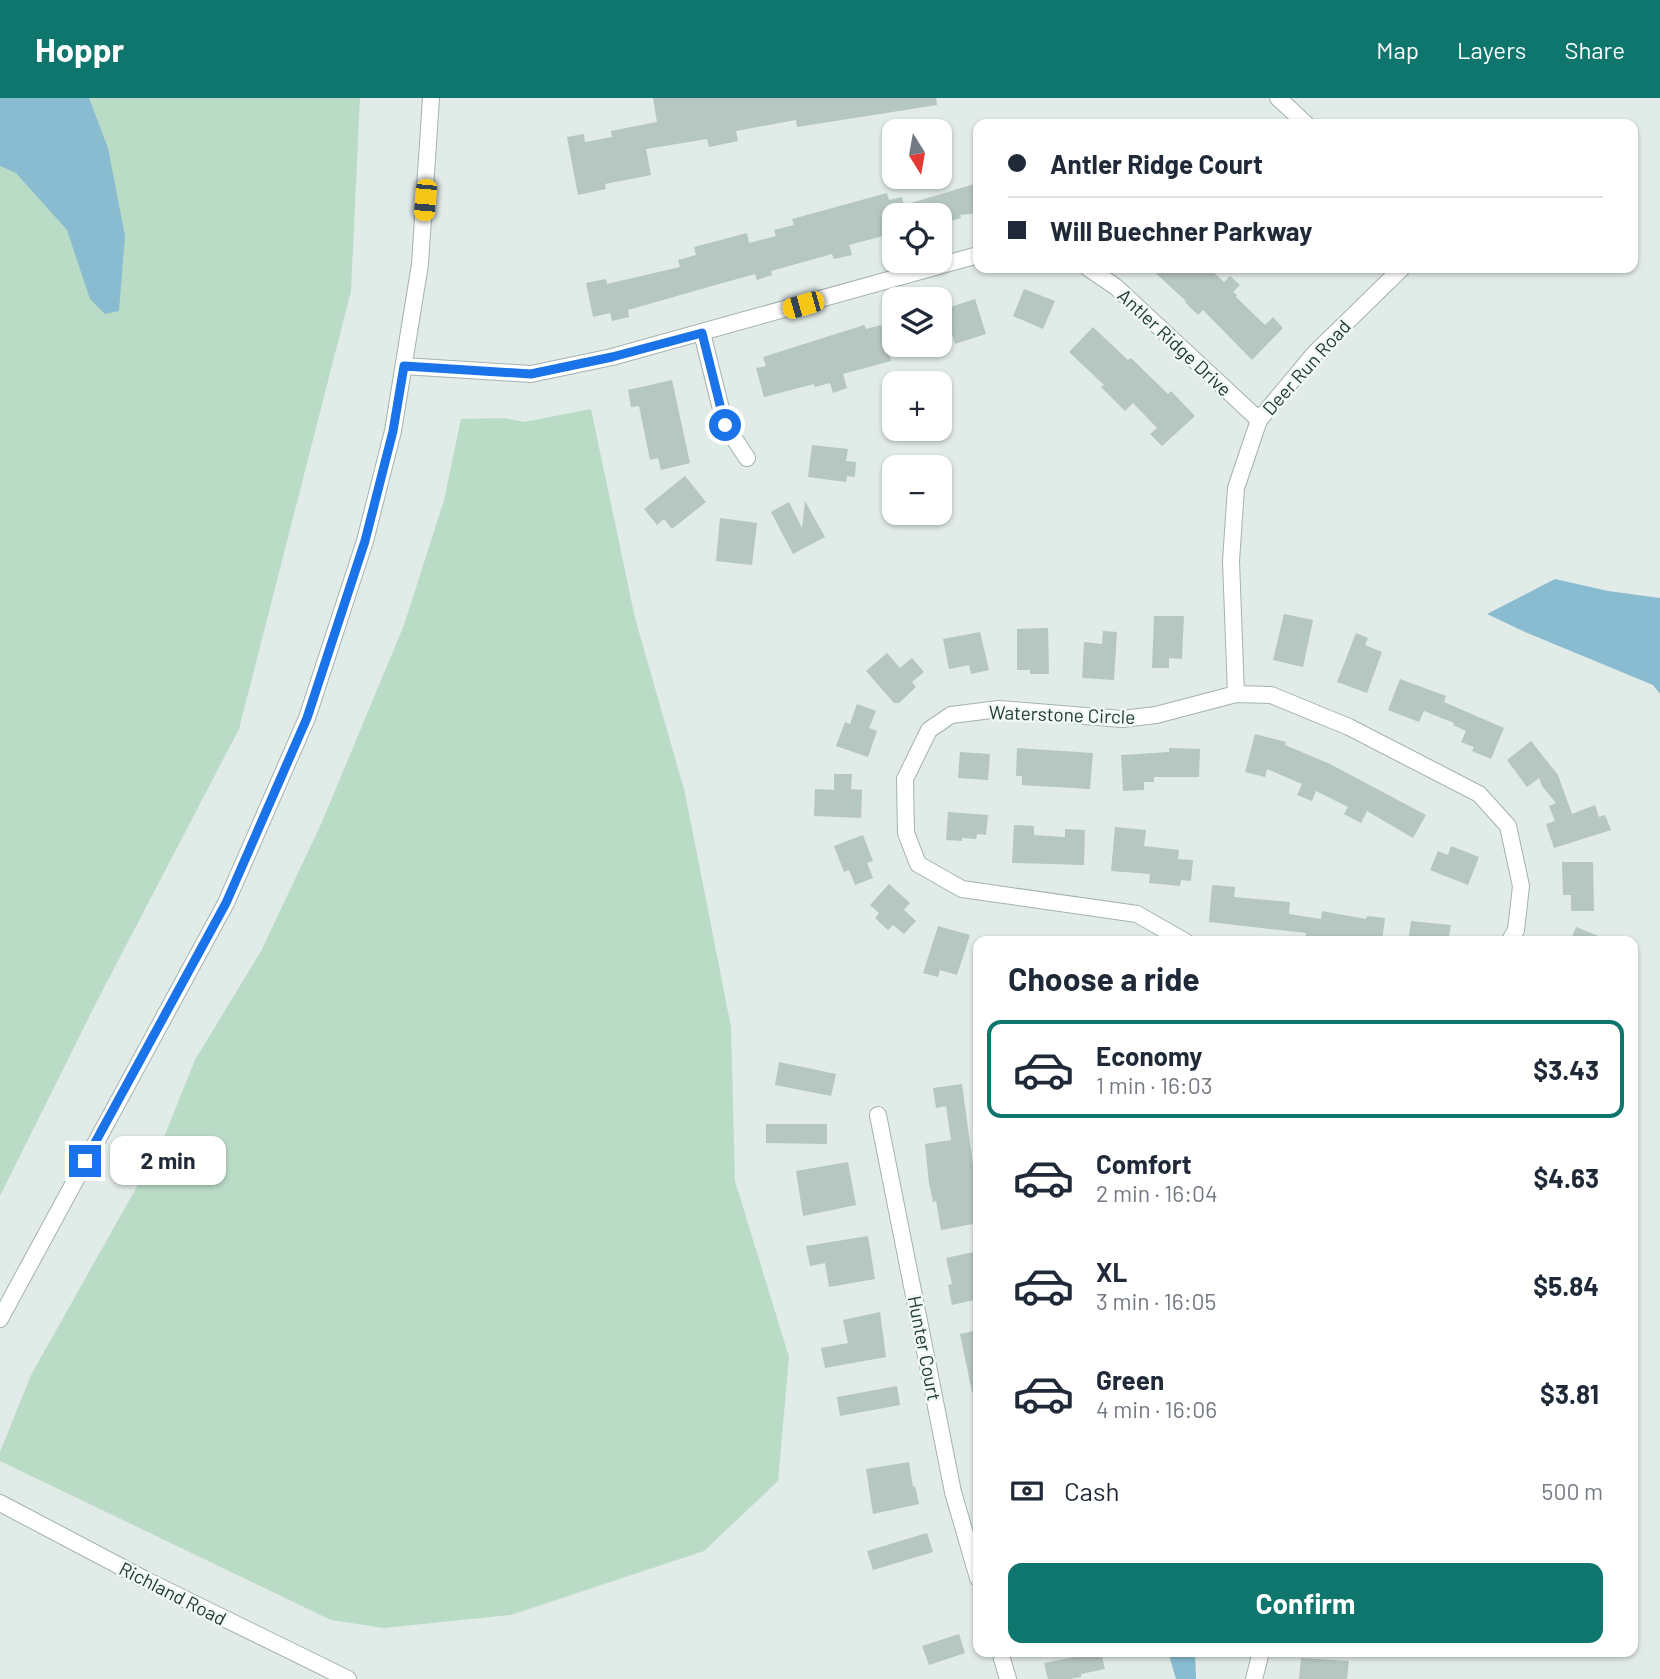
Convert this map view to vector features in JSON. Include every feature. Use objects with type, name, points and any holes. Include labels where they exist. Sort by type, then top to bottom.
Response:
[{"type":"street","points":[[0,1319],[226,903],[307,718],[365,541],[393,431],[420,264],[430,98]]},
{"type":"street","points":[[1278,98],[1301,119]]},
{"type":"street","points":[[404,366],[531,374],[612,357],[973,256]]},
{"type":"street","name":"Antler Ridge Drive","points":[[1095,273],[1116,287],[1259,420]]},
{"type":"street","name":"Deer Run Road","points":[[1236,694],[1231,561],[1236,488],[1259,420],[1314,354],[1397,273]]},
{"type":"street","points":[[702,333],[725,425],[747,458]]},
{"type":"street","name":"Waterstone Circle","points":[[1176,936],[1137,914],[962,889],[918,864],[906,833],[905,779],[929,730],[951,715],[999,709],[1122,719],[1156,715],[1236,694],[1271,695],[1349,727],[1479,794],[1508,826],[1521,886],[1516,930],[1512,936]]},
{"type":"street","name":"Hunter Court","points":[[878,1115],[953,1492],[973,1561]]},
{"type":"street","name":"Richland Road","points":[[0,1503],[172,1593],[348,1679]]},
{"type":"street","points":[[1001,1657],[1008,1679]]},
{"type":"street","points":[[1254,1679],[1260,1657]]},
{"type":"green space","points":[[0,98],[360,98],[351,291],[239,729],[96,1003],[0,1196]]},
{"type":"green space","points":[[591,409],[635,618],[685,793],[731,1027],[735,1181],[789,1357],[778,1481],[704,1551],[511,1615],[384,1628],[331,1620],[0,1461],[0,1452],[31,1375],[162,1142],[195,1060],[261,951],[322,822],[404,625],[444,500],[461,419],[504,418],[524,422]]},
{"type":"water","points":[[0,98],[89,98],[108,148],[125,236],[119,311],[105,314],[90,299],[67,230],[16,173],[0,166]]},
{"type":"water","points":[[1555,579],[1608,591],[1660,598],[1660,694],[1653,685],[1487,614]]},
{"type":"water","points":[[1169,1657],[1195,1657],[1196,1679],[1176,1679]]},
{"type":"building","points":[[653,98],[936,98],[937,105],[797,127],[796,120],[736,131],[738,141],[709,147],[707,139],[646,149],[651,175],[605,184],[606,189],[578,195],[567,137],[584,134],[585,142],[612,137],[611,131],[657,122]]},
{"type":"building","points":[[973,184],[973,214],[960,215],[961,218],[952,221],[952,203],[911,203]]},
{"type":"building","points":[[887,193],[889,200],[902,197],[904,203],[882,203],[882,236],[849,245],[852,255],[834,259],[832,254],[771,271],[772,275],[757,280],[755,274],[719,284],[628,310],[629,317],[612,321],[610,313],[593,317],[586,283],[606,279],[607,284],[680,267],[678,260],[696,255],[694,247],[747,233],[749,243],[776,236],[774,230],[794,225],[792,219]]},
{"type":"building","points":[[1155,273],[1214,273],[1224,282],[1230,276],[1240,285],[1233,292],[1236,297],[1265,325],[1273,317],[1283,328],[1252,360],[1203,310],[1198,315]]},
{"type":"building","points":[[1024,289],[1055,301],[1043,329],[1013,316]]},
{"type":"building","points":[[975,299],[986,334],[955,344],[952,334],[952,306]]},
{"type":"building","points":[[864,325],[866,329],[881,325],[882,357],[890,357],[891,361],[843,374],[847,388],[833,393],[830,383],[815,387],[814,384],[764,397],[756,368],[766,366],[763,357]]},
{"type":"building","points":[[1093,327],[1128,360],[1131,358],[1168,394],[1171,391],[1195,416],[1162,446],[1150,434],[1157,428],[1133,403],[1125,411],[1101,387],[1104,385],[1069,352]]},
{"type":"building","points":[[672,380],[690,463],[661,470],[658,458],[650,460],[639,406],[631,407],[628,390]]},
{"type":"building","points":[[812,445],[848,449],[846,461],[856,462],[855,477],[847,476],[846,482],[808,477]]},
{"type":"building","points":[[685,476],[706,502],[672,529],[664,519],[657,525],[644,509]]},
{"type":"building","points":[[805,501],[825,537],[793,554],[771,512],[789,502],[802,528]]},
{"type":"building","points":[[720,518],[757,523],[752,565],[716,561]]},
{"type":"building","points":[[1284,614],[1313,620],[1303,667],[1273,660]]},
{"type":"building","points":[[1154,616],[1184,616],[1182,659],[1169,658],[1169,668],[1152,668]]},
{"type":"building","points":[[1048,628],[1049,674],[1030,674],[1030,670],[1017,670],[1017,629]]},
{"type":"building","points":[[1103,631],[1117,632],[1114,680],[1082,678],[1084,642],[1102,644]]},
{"type":"building","points":[[980,632],[989,670],[971,674],[969,665],[949,669],[943,639]]},
{"type":"building","points":[[1356,633],[1368,638],[1365,645],[1382,652],[1367,693],[1337,682]]},
{"type":"building","points":[[887,653],[900,668],[912,658],[924,672],[912,682],[916,687],[899,703],[894,703],[866,671]]},
{"type":"building","points":[[1400,679],[1446,696],[1444,702],[1504,728],[1491,759],[1472,751],[1474,747],[1461,742],[1466,731],[1453,725],[1454,723],[1424,711],[1419,722],[1388,710]]},
{"type":"building","points":[[857,704],[876,711],[869,728],[877,731],[868,757],[836,746],[845,722],[850,724]]},
{"type":"building","points":[[1255,734],[1286,742],[1285,745],[1330,764],[1426,815],[1413,838],[1367,811],[1361,823],[1344,814],[1348,807],[1316,791],[1312,801],[1297,795],[1302,784],[1267,769],[1265,777],[1245,772]]},
{"type":"building","points":[[1531,741],[1558,775],[1572,814],[1595,805],[1599,817],[1605,815],[1611,830],[1554,848],[1546,824],[1555,821],[1549,806],[1556,803],[1539,778],[1527,787],[1507,760]]},
{"type":"building","points":[[1017,748],[1093,753],[1090,789],[1022,785],[1022,776],[1016,776]]},
{"type":"building","points":[[1169,748],[1200,749],[1199,777],[1154,777],[1154,782],[1144,782],[1144,790],[1123,791],[1121,755],[1169,752]]},
{"type":"building","points":[[960,752],[990,754],[988,780],[958,778]]},
{"type":"building","points":[[834,774],[852,774],[851,789],[862,790],[861,818],[814,816],[815,789],[834,790]]},
{"type":"building","points":[[948,812],[988,815],[986,835],[977,834],[976,839],[962,838],[962,841],[946,840]]},
{"type":"building","points":[[1014,825],[1034,826],[1034,835],[1065,837],[1065,829],[1085,830],[1084,865],[1012,863]]},
{"type":"building","points":[[1115,827],[1146,830],[1144,846],[1179,850],[1178,859],[1193,860],[1191,881],[1181,880],[1180,886],[1149,883],[1150,874],[1111,871]]},
{"type":"building","points":[[863,835],[873,861],[867,863],[873,878],[855,885],[849,870],[844,872],[834,846]]},
{"type":"building","points":[[1451,846],[1479,857],[1468,885],[1430,870],[1438,851],[1448,855]]},
{"type":"building","points":[[1562,862],[1593,862],[1594,911],[1571,911],[1571,895],[1563,895]]},
{"type":"building","points":[[889,884],[910,903],[904,910],[916,921],[904,934],[893,925],[888,930],[875,918],[879,913],[870,905]]},
{"type":"building","points":[[1212,885],[1235,887],[1234,897],[1290,902],[1289,914],[1321,919],[1322,911],[1366,919],[1367,916],[1385,918],[1383,936],[1306,936],[1306,933],[1209,922]]},
{"type":"building","points":[[1411,921],[1451,925],[1449,936],[1409,936]]},
{"type":"building","points":[[938,926],[970,935],[957,975],[940,970],[938,977],[923,973]]},
{"type":"building","points":[[1576,927],[1598,936],[1572,936]]},
{"type":"building","points":[[779,1062],[836,1074],[831,1096],[775,1085]]},
{"type":"building","points":[[962,1084],[973,1166],[973,1224],[941,1230],[936,1201],[933,1202],[929,1183],[925,1144],[951,1140],[946,1106],[936,1108],[933,1088]]},
{"type":"building","points":[[766,1124],[827,1124],[827,1144],[766,1143]]},
{"type":"building","points":[[848,1162],[856,1205],[803,1216],[796,1171]]},
{"type":"building","points":[[868,1236],[875,1279],[829,1287],[825,1263],[810,1266],[806,1246]]},
{"type":"building","points":[[973,1252],[973,1300],[952,1305],[948,1285],[952,1284],[946,1258]]},
{"type":"building","points":[[880,1312],[886,1357],[825,1368],[821,1348],[848,1343],[843,1320]]},
{"type":"building","points":[[973,1331],[973,1392],[972,1392],[960,1334]]},
{"type":"building","points":[[897,1386],[900,1405],[840,1416],[837,1397]]},
{"type":"building","points":[[909,1462],[919,1504],[873,1514],[866,1469]]},
{"type":"building","points":[[927,1533],[933,1552],[873,1570],[867,1551]]},
{"type":"building","points":[[959,1634],[965,1653],[929,1665],[922,1646]]},
{"type":"building","points":[[1075,1657],[1102,1657],[1105,1669],[1070,1679],[1048,1679],[1044,1663]]},
{"type":"building","points":[[1301,1658],[1349,1661],[1347,1679],[1299,1679]]},
{"type":"route","points":[[85,1161],[226,903],[307,718],[365,541],[393,431],[404,366],[531,374],[612,357],[702,333],[725,425]]}]
